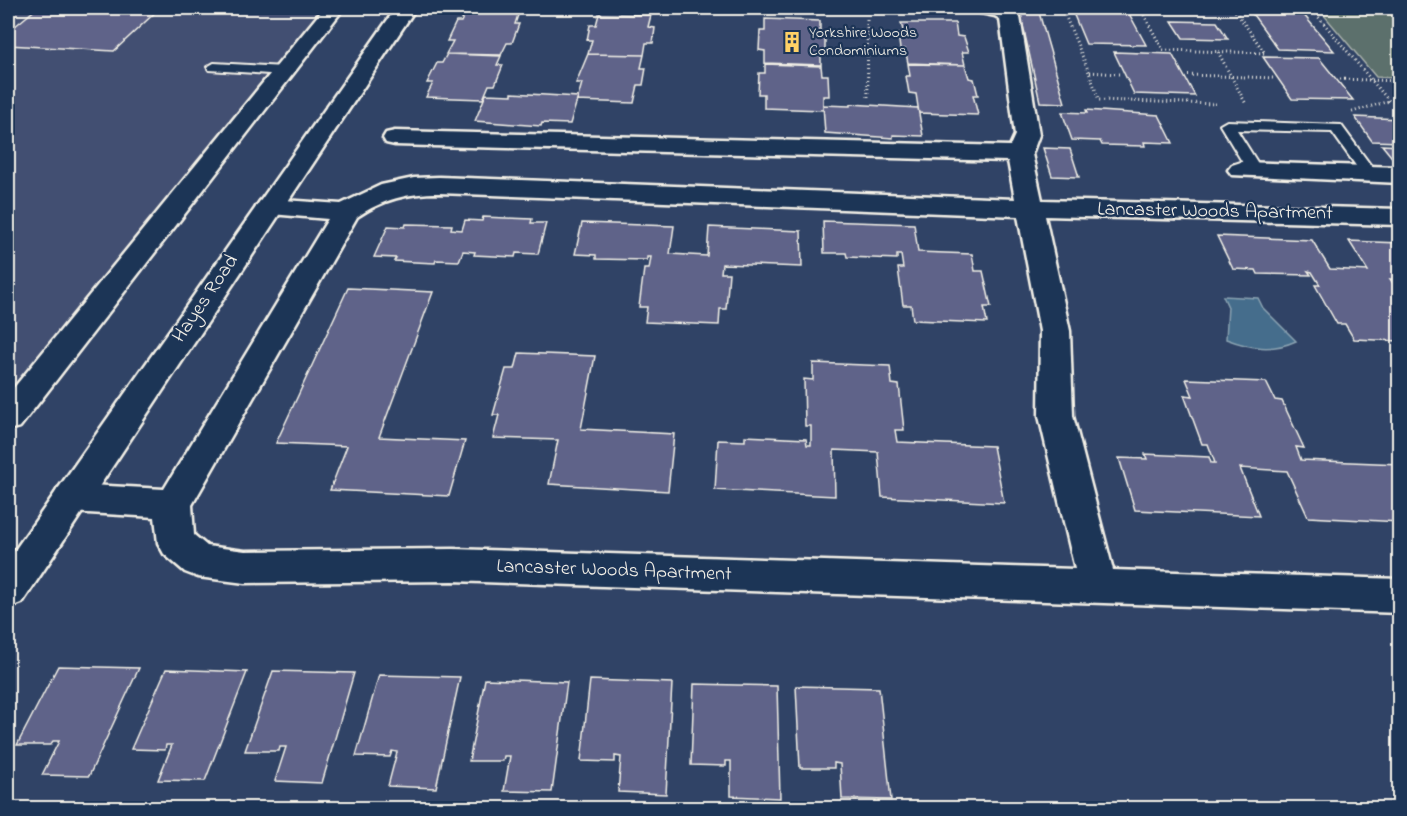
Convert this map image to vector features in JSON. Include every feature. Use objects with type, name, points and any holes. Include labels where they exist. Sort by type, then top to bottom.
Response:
[{"type":"street","points":[[8,418],[334,8]]},
{"type":"street","points":[[984,8],[1001,10],[1010,17],[1027,135],[1019,154],[1055,331],[1056,416],[1098,586]]},
{"type":"street","name":"Hayes Road","points":[[8,591],[269,207],[396,12]]},
{"type":"street","points":[[395,138],[1019,154]]},
{"type":"street","points":[[1248,170],[1400,175]]},
{"type":"street","name":"Lancaster Woods Apartment","points":[[1400,217],[1030,208],[439,185],[414,185],[382,191],[360,201],[346,212],[174,504],[173,519],[177,543],[198,561],[245,567],[453,565],[1400,596]]},
{"type":"street","points":[[269,207],[346,212]]},
{"type":"street","points":[[71,498],[174,504]]},
{"type":"lane","points":[[214,67],[284,71]]},
{"type":"lane","points":[[1248,170],[1227,125],[1336,128],[1369,174]]},
{"type":"path","points":[[1062,8],[1099,100],[1227,104]]},
{"type":"path","points":[[1140,8],[1163,50],[1264,53],[1233,8]]},
{"type":"path","points":[[1311,8],[1389,101]]},
{"type":"path","points":[[867,20],[868,100]]},
{"type":"path","points":[[1218,52],[1229,76],[1247,105],[1237,105]]},
{"type":"path","points":[[1089,72],[1119,74]]},
{"type":"path","points":[[1188,75],[1275,78]]},
{"type":"path","points":[[1340,79],[1400,81]]},
{"type":"path","points":[[1343,115],[1389,101],[1400,102]]},
{"type":"shaded area","points":[[8,8],[321,8],[8,393]]},
{"type":"shaded area","points":[[1223,296],[1258,298],[1263,308],[1296,341],[1278,347],[1261,348],[1226,339],[1228,307]]},
{"type":"green space","points":[[1318,8],[1399,8],[1399,78],[1376,77]]},
{"type":"building","points":[[37,8],[160,8],[114,51],[8,45],[8,32]]},
{"type":"building","points":[[1019,8],[1038,9],[1065,103],[1040,102]]},
{"type":"building","points":[[1071,8],[1126,8],[1146,45],[1086,44]]},
{"type":"building","points":[[1248,8],[1298,8],[1334,51],[1278,49]]},
{"type":"building","points":[[466,11],[519,12],[515,24],[519,24],[512,43],[507,43],[501,55],[446,54],[453,41],[447,41],[456,22],[461,22]]},
{"type":"building","points":[[599,14],[651,15],[648,27],[655,28],[653,43],[646,43],[644,55],[588,54],[592,40],[587,40],[590,25],[596,25]]},
{"type":"building","name":"Yorkshire Woods Condominiums","points":[[765,19],[820,21],[820,33],[825,33],[825,52],[821,52],[821,65],[765,63],[765,51],[759,50],[760,31],[765,31]]},
{"type":"building","points":[[1172,21],[1217,22],[1228,39],[1183,38]]},
{"type":"building","points":[[901,23],[955,23],[957,36],[964,37],[969,52],[962,52],[965,65],[908,63],[905,49],[900,49],[898,34],[904,34]]},
{"type":"building","points":[[1114,52],[1172,54],[1195,96],[1134,94]]},
{"type":"building","points":[[447,54],[501,56],[497,65],[503,65],[495,85],[489,85],[483,99],[426,97],[433,83],[427,83],[437,63],[442,63]]},
{"type":"building","points":[[588,54],[644,55],[641,68],[646,68],[643,85],[638,85],[634,103],[577,101],[582,83],[576,83]]},
{"type":"building","points":[[1263,57],[1319,58],[1353,100],[1292,99]]},
{"type":"building","points":[[765,64],[821,66],[822,75],[828,75],[829,96],[823,96],[823,110],[764,108],[764,94],[758,94],[759,73],[765,73]]},
{"type":"building","points":[[908,64],[965,65],[969,78],[974,79],[978,95],[973,95],[978,115],[919,113],[916,94],[909,93],[906,76],[910,76]]},
{"type":"building","points":[[512,93],[578,97],[570,124],[542,123],[541,126],[475,121],[486,94],[512,95]]},
{"type":"building","points":[[850,104],[918,108],[923,136],[893,135],[893,138],[825,133],[823,105],[850,106]]},
{"type":"building","points":[[1086,110],[1159,115],[1173,143],[1144,142],[1145,146],[1102,145],[1100,141],[1072,140],[1062,112],[1087,113]]},
{"type":"building","points":[[1355,117],[1400,119],[1400,142],[1372,141]]},
{"type":"building","points":[[1382,145],[1400,146],[1400,161],[1395,161]]},
{"type":"building","points":[[1043,148],[1070,149],[1079,177],[1052,176]]},
{"type":"building","points":[[483,217],[532,219],[531,223],[546,223],[538,254],[516,253],[515,257],[474,255],[475,252],[463,251],[459,261],[436,260],[435,263],[394,261],[396,258],[374,257],[388,226],[452,225],[451,229],[462,230],[465,220],[482,221]]},
{"type":"building","points":[[823,221],[914,224],[918,252],[972,254],[975,271],[983,271],[991,307],[984,307],[987,323],[913,320],[911,305],[903,305],[898,268],[903,268],[901,255],[897,255],[897,259],[847,257],[846,253],[824,253]]},
{"type":"building","points":[[582,223],[674,226],[670,254],[707,256],[709,227],[801,231],[802,267],[722,264],[721,273],[729,273],[726,309],[720,309],[719,325],[645,322],[647,307],[639,307],[644,269],[649,269],[651,257],[647,257],[647,260],[596,259],[596,255],[575,254]]},
{"type":"building","points":[[1217,236],[1312,240],[1330,269],[1368,271],[1349,241],[1400,243],[1400,280],[1390,279],[1396,288],[1400,288],[1400,341],[1354,339],[1345,324],[1337,324],[1315,285],[1320,285],[1312,272],[1308,271],[1311,275],[1258,274],[1256,270],[1233,269]]},
{"type":"building","points":[[348,288],[433,292],[379,437],[465,441],[449,496],[330,490],[347,446],[276,443]]},
{"type":"building","points":[[519,353],[595,356],[581,429],[674,434],[668,491],[549,484],[558,440],[493,438],[499,415],[493,415],[506,369],[515,369]]},
{"type":"building","points":[[813,363],[890,366],[892,384],[899,385],[904,430],[895,430],[897,442],[993,446],[1004,503],[882,497],[878,452],[834,450],[835,496],[715,490],[718,440],[745,441],[745,436],[806,439],[807,445],[811,445],[811,426],[805,426],[804,379],[813,380]]},
{"type":"building","points":[[1186,379],[1266,382],[1275,400],[1282,401],[1304,448],[1296,447],[1301,460],[1400,464],[1400,522],[1308,517],[1287,471],[1240,468],[1259,516],[1135,510],[1119,458],[1147,459],[1145,454],[1209,457],[1211,463],[1215,463],[1208,444],[1202,444],[1184,395],[1193,396]]},
{"type":"building","points":[[58,666],[139,668],[89,776],[42,775],[59,741],[53,741],[50,745],[17,745]]},
{"type":"building","points":[[166,669],[247,672],[205,781],[158,780],[172,745],[166,745],[165,750],[131,749]]},
{"type":"building","points":[[273,671],[354,673],[322,783],[275,781],[286,747],[280,747],[279,751],[245,751]]},
{"type":"building","points":[[379,675],[460,677],[436,788],[388,786],[397,752],[392,751],[390,757],[356,756]]},
{"type":"building","points":[[485,679],[567,682],[552,792],[504,791],[510,756],[504,756],[503,761],[469,761]]},
{"type":"building","points":[[590,680],[672,683],[666,794],[618,792],[621,757],[615,756],[615,762],[581,761]]},
{"type":"building","points":[[694,684],[777,686],[780,798],[731,796],[731,761],[726,761],[726,766],[691,765]]},
{"type":"building","points":[[796,686],[879,688],[891,800],[842,799],[840,764],[834,763],[834,768],[800,768]]},
{"type":"place","name":"Yorkshire Woods Condominiums","points":[[792,42]]}]
